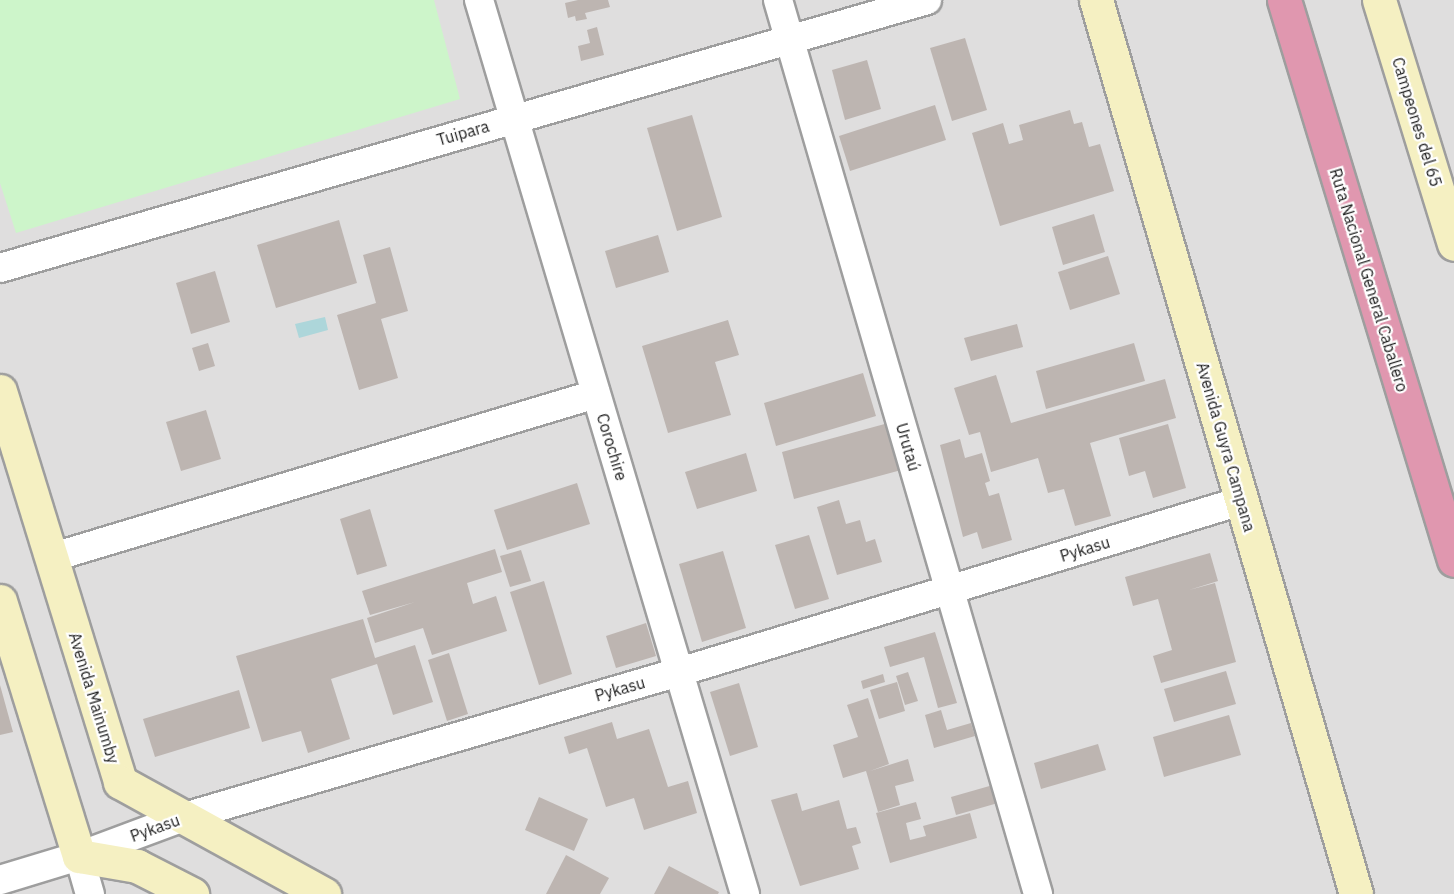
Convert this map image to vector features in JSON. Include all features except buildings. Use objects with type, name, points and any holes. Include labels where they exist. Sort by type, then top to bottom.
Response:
[{"type":"highway","name":"Ruta Nacional General Caballero","points":[[1284,0],[1454,560]]},
{"type":"street","name":"Corochire","points":[[479,0],[745,894]]},
{"type":"street","name":"Urutaú","points":[[778,0],[1038,894]]},
{"type":"street","name":"Tuipara","points":[[0,267],[927,0]]},
{"type":"street","name":"Avenida Guyra Campana","points":[[1096,0],[1356,894]]},
{"type":"street","name":"Campeones del 65","points":[[1379,0],[1454,244]]},
{"type":"street","name":"Avenida Mainumby","points":[[0,391],[120,782],[324,894]]},
{"type":"street","points":[[51,558],[596,394]]},
{"type":"street","name":"Pykasu","points":[[0,880],[79,856],[184,817],[679,672],[1241,501]]},
{"type":"street","points":[[0,602],[90,894]]},
{"type":"street","points":[[79,856],[137,866],[192,894]]},
{"type":"shaded area","points":[[0,0],[1454,0],[1454,894],[0,894]]},
{"type":"green space","points":[[0,0],[434,0],[460,99],[16,233],[0,183]]},
{"type":"water","points":[[325,317],[328,330],[299,338],[295,324]]}]
